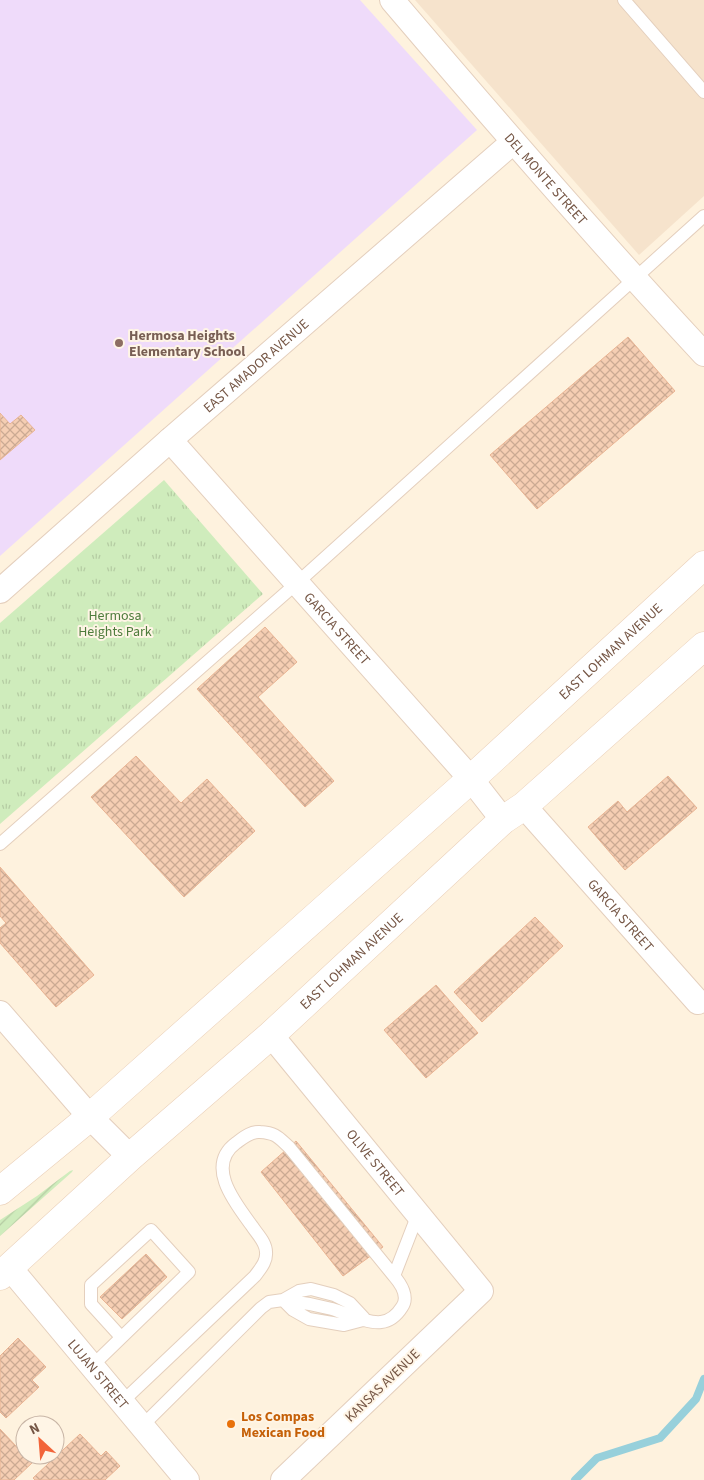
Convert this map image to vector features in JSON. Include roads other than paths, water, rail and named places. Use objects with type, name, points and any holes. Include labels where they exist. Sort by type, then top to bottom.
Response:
[{"type":"main road","name":"EAST LOHMAN AVENUE","points":[[90,1117],[471,779],[704,565]]},
{"type":"main road","name":"EAST LOHMAN AVENUE","points":[[5,1272],[130,1157],[271,1035],[514,813],[704,646]]},
{"type":"main road","points":[[0,1191],[90,1117]]},
{"type":"street","name":"DEL MONTE STREET","points":[[392,0],[513,142],[635,280],[704,354]]},
{"type":"street","name":"EAST AMADOR AVENUE","points":[[0,591],[170,440],[513,142]]},
{"type":"street","name":"GARCIA STREET","points":[[170,440],[471,779],[514,813],[698,1002]]},
{"type":"street","points":[[0,1013],[90,1117],[130,1157]]},
{"type":"street","name":"OLIVE STREET","points":[[271,1035],[481,1291]]},
{"type":"street","name":"LUJAN STREET","points":[[5,1272],[92,1366],[187,1480]]},
{"type":"street","name":"KANSAS AVENUE","points":[[283,1480],[481,1291]]},
{"type":"lane","points":[[624,0],[704,92]]},
{"type":"lane","points":[[0,844],[297,583],[704,216]]},
{"type":"lane","points":[[122,1402],[256,1276],[265,1262],[266,1252],[263,1241],[238,1207],[221,1170],[224,1158],[230,1147],[245,1136],[257,1132],[275,1134],[289,1147],[400,1283],[404,1294],[404,1305],[396,1315],[379,1323],[365,1319],[344,1324],[309,1318],[293,1310],[283,1300]]},
{"type":"lane","points":[[394,1276],[418,1214]]},
{"type":"lane","points":[[92,1366],[189,1272],[151,1230],[91,1285],[91,1304],[120,1338]]},
{"type":"lane","points":[[142,1426],[269,1302],[283,1300],[299,1291],[311,1289],[334,1295],[350,1303],[365,1319]]},
{"type":"waterway","points":[[575,1480],[597,1458],[660,1438],[696,1399],[704,1379]]},
{"type":"place","name":"Hermosa Heights Elementary School","points":[[119,343]]},
{"type":"place","name":"Los Compas Mexican Food","points":[[231,1424]]},
{"type":"park label","name":"Hermosa Heights Park","points":[[115,624]]}]
